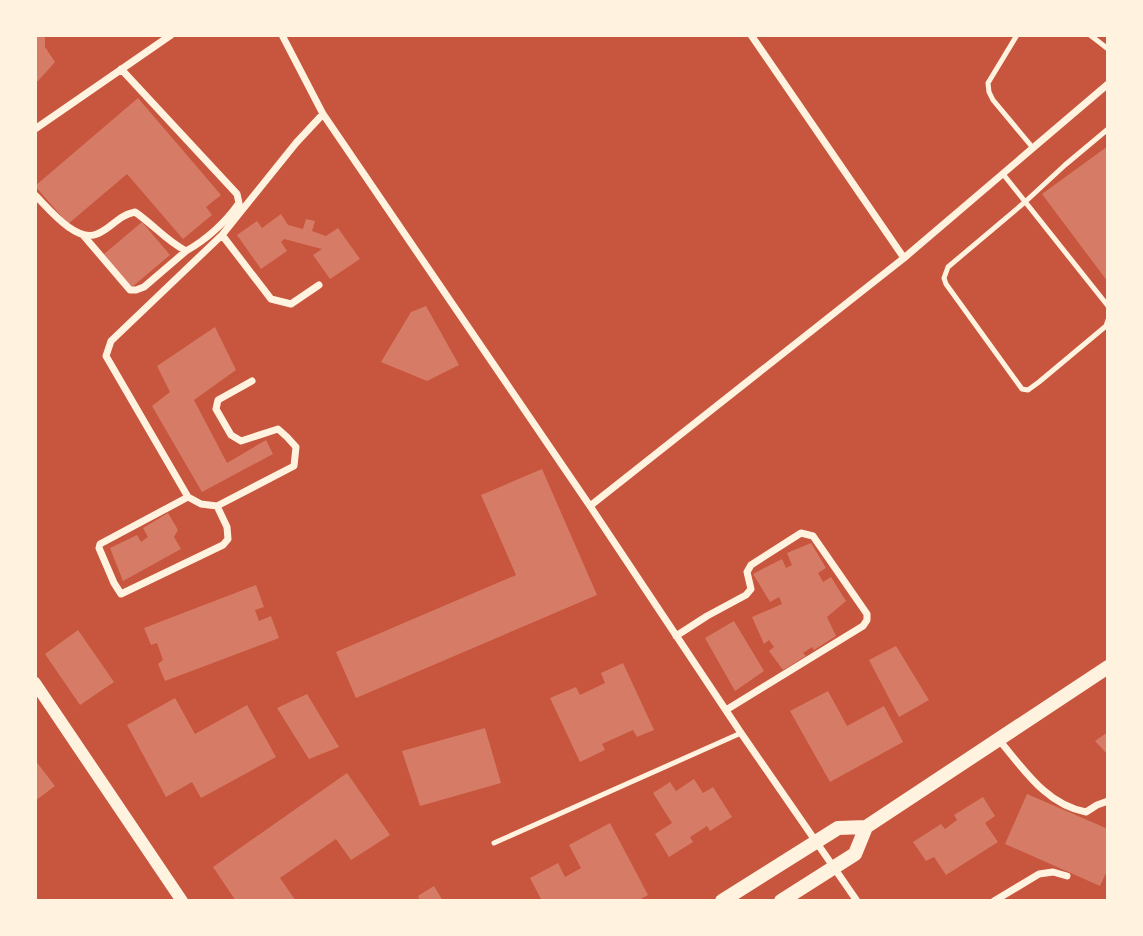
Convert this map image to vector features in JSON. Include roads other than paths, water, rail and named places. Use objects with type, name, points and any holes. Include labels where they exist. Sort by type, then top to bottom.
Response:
[{"type":"main road","points":[[722,901],[838,828],[866,827],[1108,667]]},
{"type":"main road","points":[[781,901],[855,854],[866,827]]},
{"type":"street","points":[[35,129],[171,35]]},
{"type":"street","points":[[282,35],[323,114],[857,901]]},
{"type":"street","points":[[751,35],[904,258]]},
{"type":"street","points":[[83,235],[130,290],[136,290],[144,287],[198,244],[232,213],[239,203],[237,194],[121,69]]},
{"type":"street","points":[[590,506],[904,258],[1108,84]]},
{"type":"street","points":[[252,381],[218,400],[216,409],[231,435],[241,441],[278,429],[296,447],[294,466],[216,506],[201,504],[188,497],[106,356],[111,341],[222,235],[296,143],[323,114]]},
{"type":"street","points":[[35,195],[71,230],[83,235],[96,235],[124,214],[135,212],[172,243],[186,251]]},
{"type":"street","points":[[222,235],[271,299],[291,304],[319,285]]},
{"type":"street","points":[[188,497],[100,544],[99,548],[121,594],[223,545],[228,539],[227,527],[216,506]]},
{"type":"street","points":[[676,636],[746,595],[751,589],[747,572],[751,565],[801,533],[813,536],[867,614],[863,626],[726,710]]},
{"type":"street","points":[[35,682],[181,901]]},
{"type":"street","points":[[998,739],[1037,786],[1049,796],[1074,810],[1086,812],[1108,801]]},
{"type":"street","points":[[994,901],[1039,874],[1053,872],[1067,876]]},
{"type":"lane","points":[[1017,35],[988,83],[989,92],[1033,148]]},
{"type":"lane","points":[[1090,35],[1108,49]]},
{"type":"lane","points":[[1108,129],[948,268],[944,278],[1022,389],[1028,390],[1039,382],[1106,326],[1108,320]]},
{"type":"lane","points":[[1003,174],[1108,306]]},
{"type":"lane","points":[[494,843],[741,733]]}]
